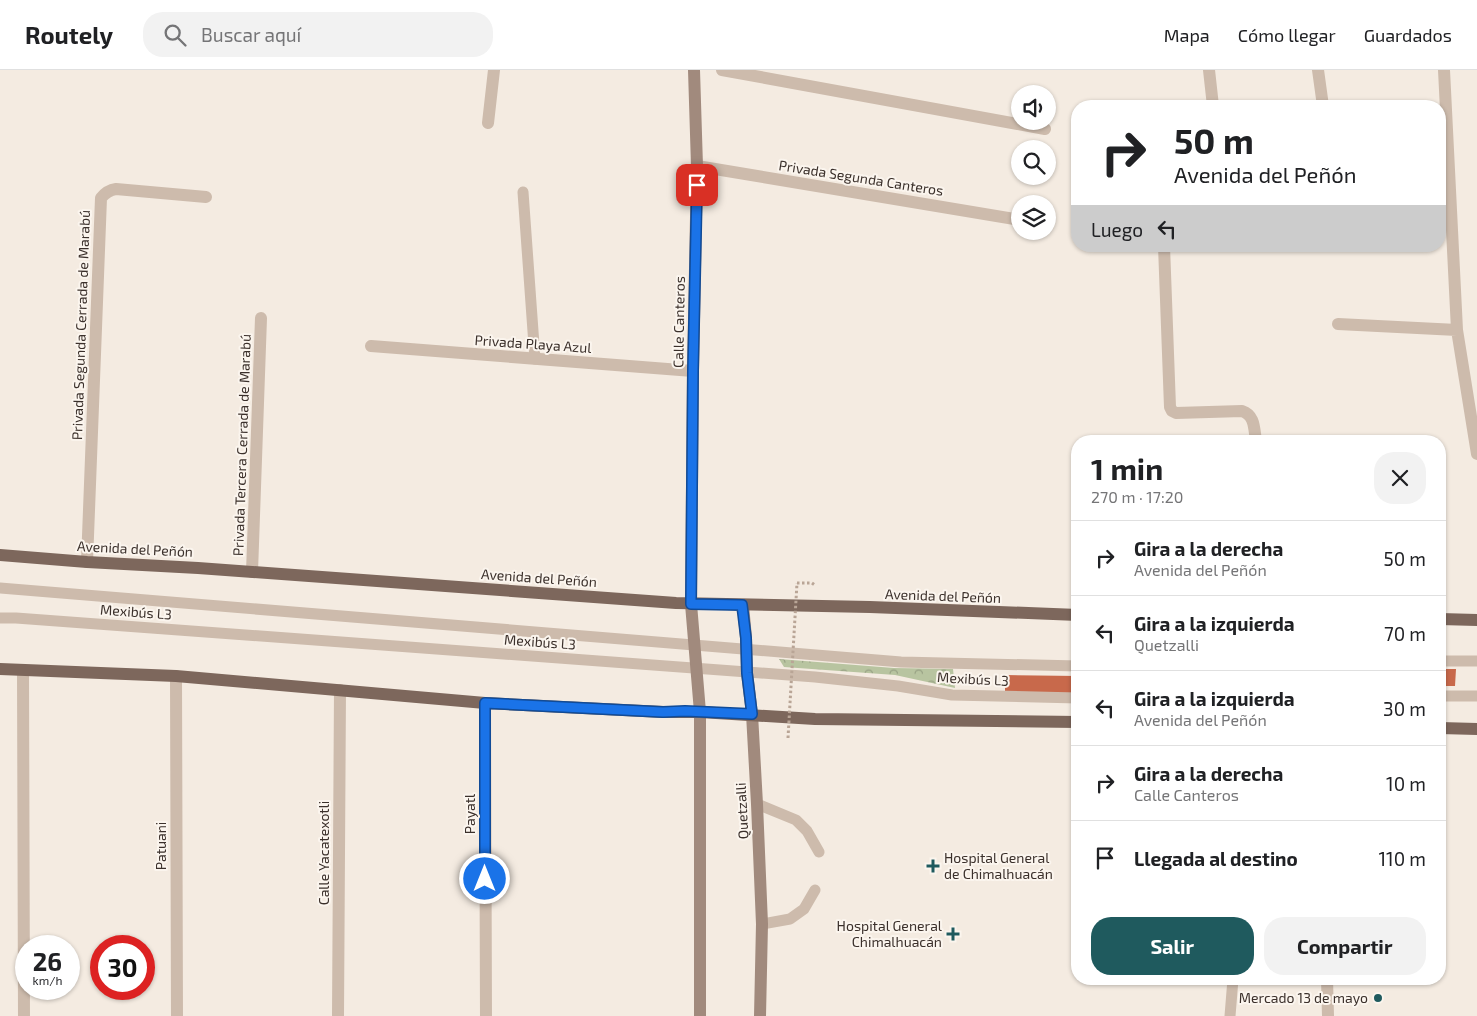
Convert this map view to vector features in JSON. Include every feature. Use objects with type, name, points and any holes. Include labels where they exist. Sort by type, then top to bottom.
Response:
[{"type":"main road","name":"Calle Canteros","points":[[694,70],[697,166],[691,604],[700,712]]},
{"type":"main road","name":"Avenida del Peñón","points":[[0,555],[691,604],[1071,615]]},
{"type":"main road","name":"Quetzalli","points":[[742,605],[752,714],[757,804],[762,924],[760,1016]]},
{"type":"main road","points":[[1446,619],[1477,620]]},
{"type":"main road","points":[[0,669],[176,676],[485,703],[663,712],[752,714],[815,719],[1071,722]]},
{"type":"main road","points":[[700,712],[700,1016]]},
{"type":"main road","points":[[1446,728],[1477,728]]},
{"type":"street","points":[[488,123],[494,70]]},
{"type":"street","points":[[722,70],[1011,123]]},
{"type":"street","points":[[1209,70],[1212,100]]},
{"type":"street","points":[[1318,70],[1322,100]]},
{"type":"street","points":[[1444,70],[1444,100]]},
{"type":"street","name":"Privada Segunda Canteros","points":[[697,166],[1011,218]]},
{"type":"street","name":"Privada Segunda Cerrada de Marabú","points":[[87,562],[102,198],[105,193],[116,189],[206,197]]},
{"type":"street","points":[[1446,212],[1457,330],[1477,454]]},
{"type":"street","points":[[1164,252],[1170,403],[1172,411],[1176,413],[1246,412],[1252,418],[1255,435]]},
{"type":"street","name":"Privada Tercera Cerrada de Marabú","points":[[252,572],[261,318]]},
{"type":"street","points":[[1338,324],[1457,330]]},
{"type":"street","name":"Privada Playa Azul","points":[[371,346],[693,371]]},
{"type":"street","points":[[23,670],[24,1016]]},
{"type":"street","name":"Patuani","points":[[176,676],[177,1016]]},
{"type":"street","name":"Calle Yacatexotli","points":[[338,1016],[340,690]]},
{"type":"street","name":"Payatl","points":[[485,703],[486,1016]]},
{"type":"street","points":[[1327,985],[1328,1016]]},
{"type":"lane","points":[[523,192],[535,359]]},
{"type":"lane","name":"Mexibús L3","points":[[0,588],[901,662],[1071,666]]},
{"type":"lane","name":"Mexibús L3","points":[[0,618],[815,677],[898,686],[952,695],[1071,698]]},
{"type":"lane","points":[[1446,661],[1477,661]]},
{"type":"lane","points":[[1446,696],[1477,696]]},
{"type":"lane","points":[[757,804],[796,820],[806,831],[819,852]]},
{"type":"lane","points":[[762,924],[790,920],[804,909],[815,890]]},
{"type":"lane","points":[[1230,1016],[1233,985]]},
{"type":"path","points":[[788,738],[797,583],[812,583]]},
{"type":"green space","points":[[779,659],[894,668],[953,669],[955,688],[895,675],[784,667]]},
{"type":"building","points":[[1446,669],[1456,669],[1455,686],[1446,686]]},
{"type":"building","points":[[1005,675],[1071,676],[1071,694],[1005,692]]},
{"type":"place","name":"Hospital General de Chimalhuacán","points":[[933,866]]},
{"type":"place","name":"Hospital General Chimalhuacán","points":[[953,934]]},
{"type":"place","name":"Mercado 13 de mayo","points":[[1378,998]]},
{"type":"route","points":[[485,879],[485,703],[663,712],[752,714],[742,605],[691,604],[697,185]]}]
